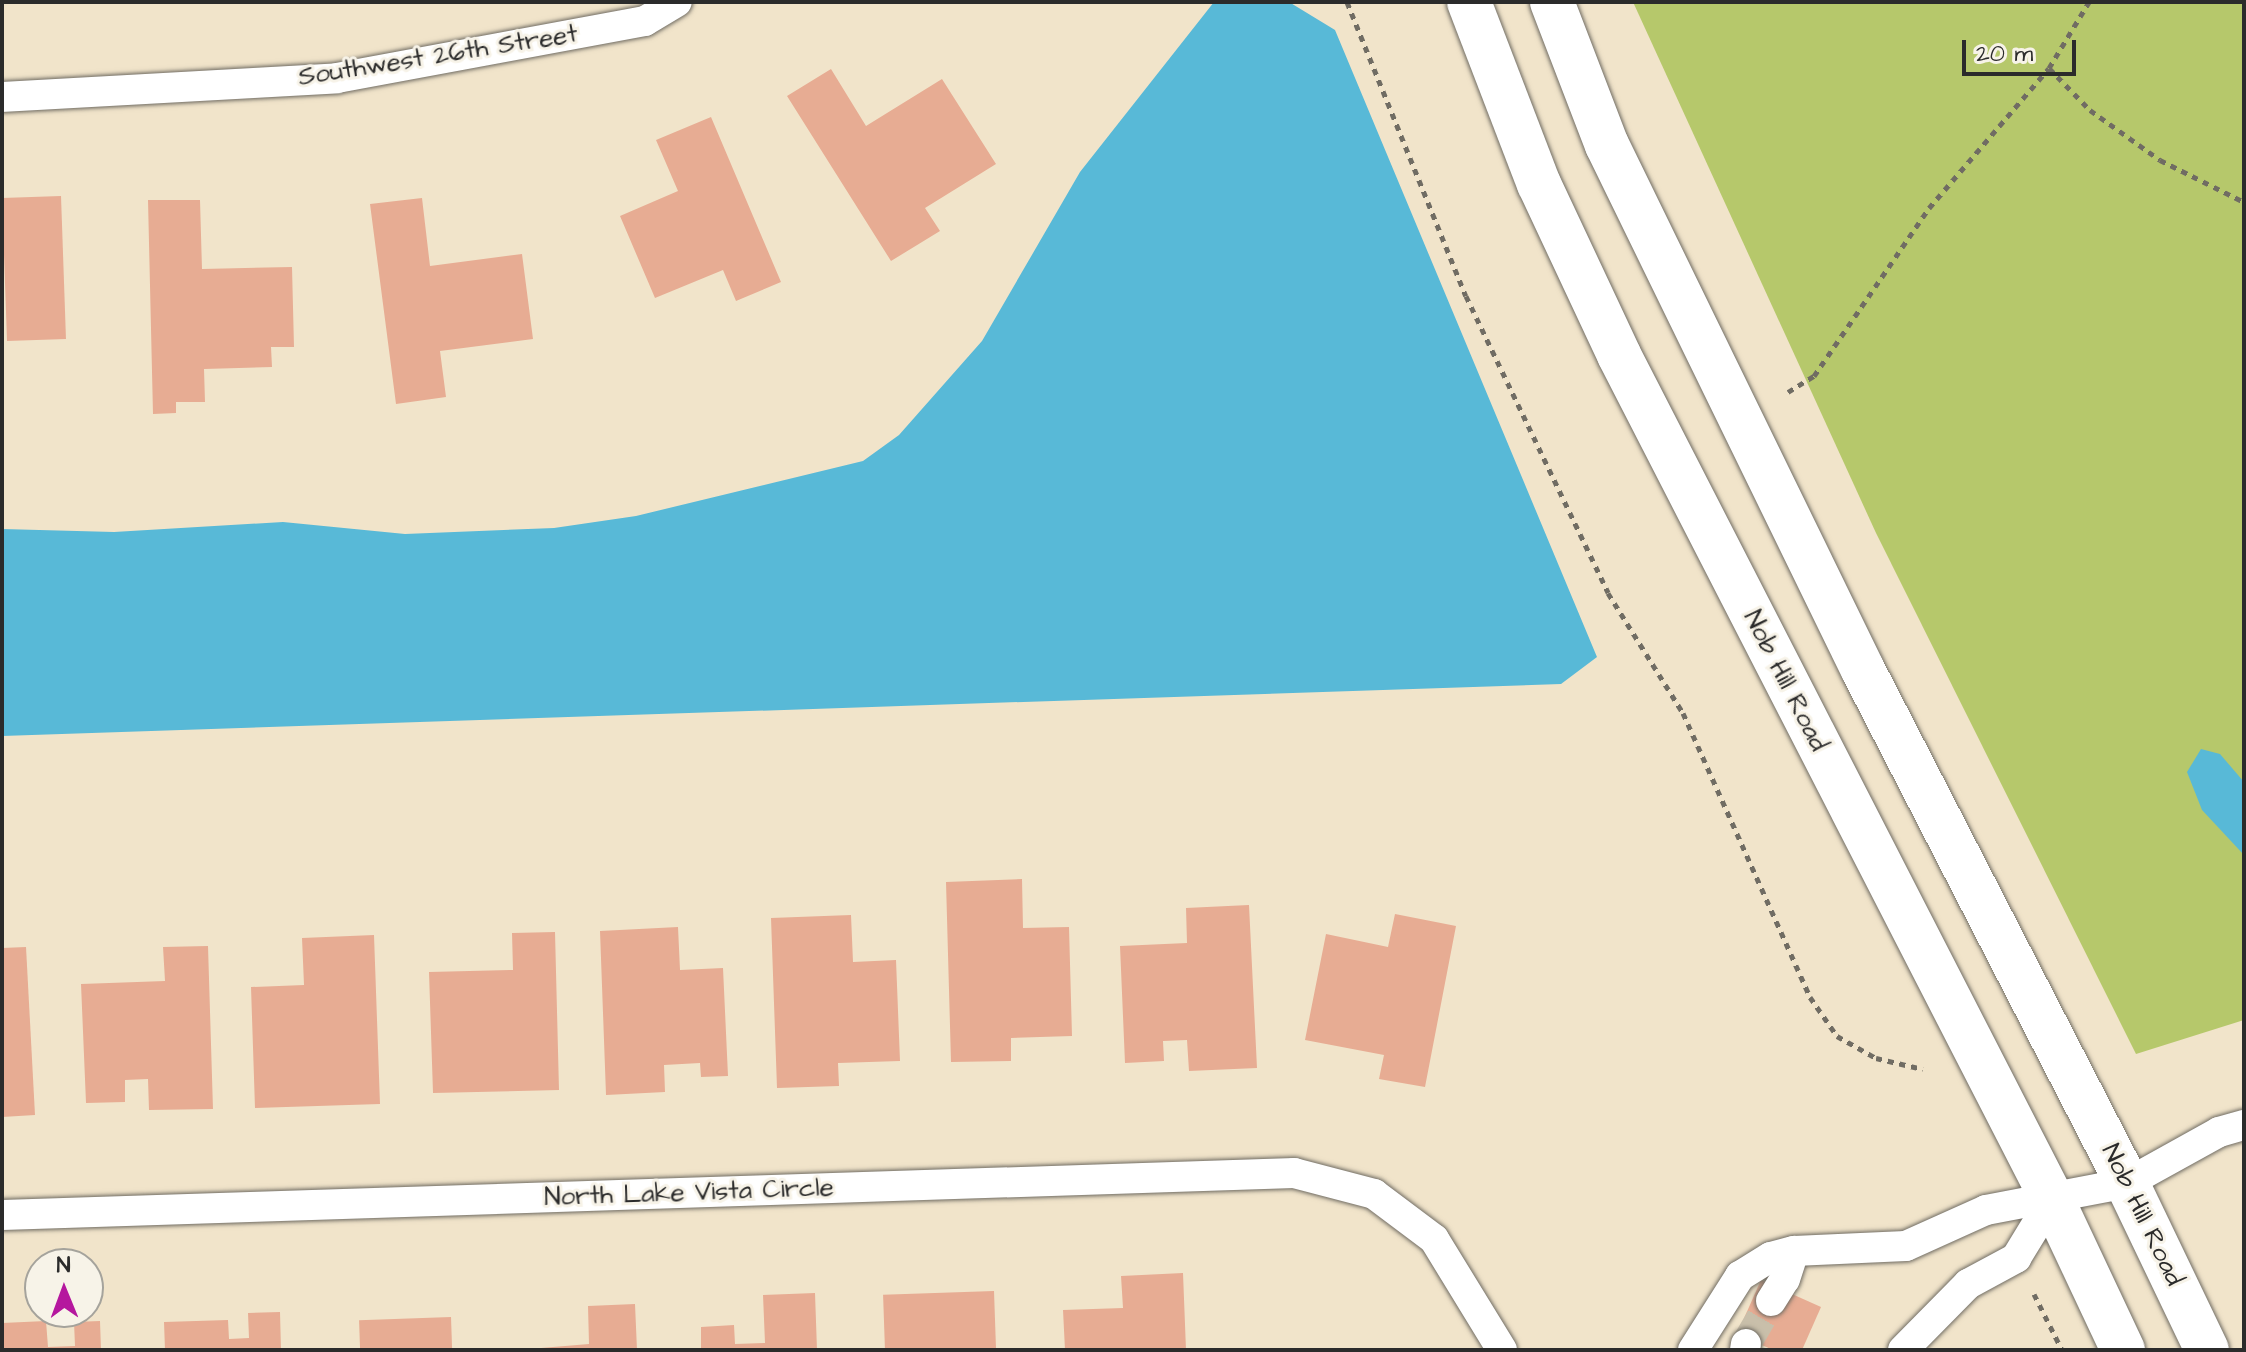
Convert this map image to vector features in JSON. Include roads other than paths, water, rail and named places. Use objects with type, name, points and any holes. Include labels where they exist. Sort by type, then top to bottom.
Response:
[{"type":"main road","name":"Nob Hill Road","points":[[1469,2],[1539,184],[1619,355],[2052,1199],[2123,1350]]},
{"type":"main road","name":"Nob Hill Road","points":[[1552,2],[1607,145],[1693,322],[1863,670],[2127,1183],[2207,1350]]},
{"type":"street","name":"Southwest 26th Street","points":[[2,97],[337,78],[645,21],[677,2]]},
{"type":"street","points":[[1693,1350],[1740,1276],[1794,1251],[1906,1246],[1986,1210],[2127,1183],[2219,1132],[2244,1125]]},
{"type":"street","name":"North Lake Vista Circle","points":[[2,1215],[1294,1173],[1374,1194],[1434,1239],[1502,1350]]},
{"type":"street","points":[[1903,1350],[1968,1284],[2016,1258],[2052,1199]]},
{"type":"street","points":[[1771,1301],[1785,1279],[1794,1251]]},
{"type":"water","points":[[1214,2],[1289,2],[1335,30],[1597,657],[1561,684],[2,736],[2,529],[114,532],[283,522],[405,534],[554,528],[636,516],[863,461],[899,435],[982,341],[1080,172]]},
{"type":"water","points":[[2201,749],[2220,754],[2244,782],[2244,855],[2202,810],[2187,772]]},
{"type":"tunnel","points":[[1746,1344],[1771,1301]]}]
